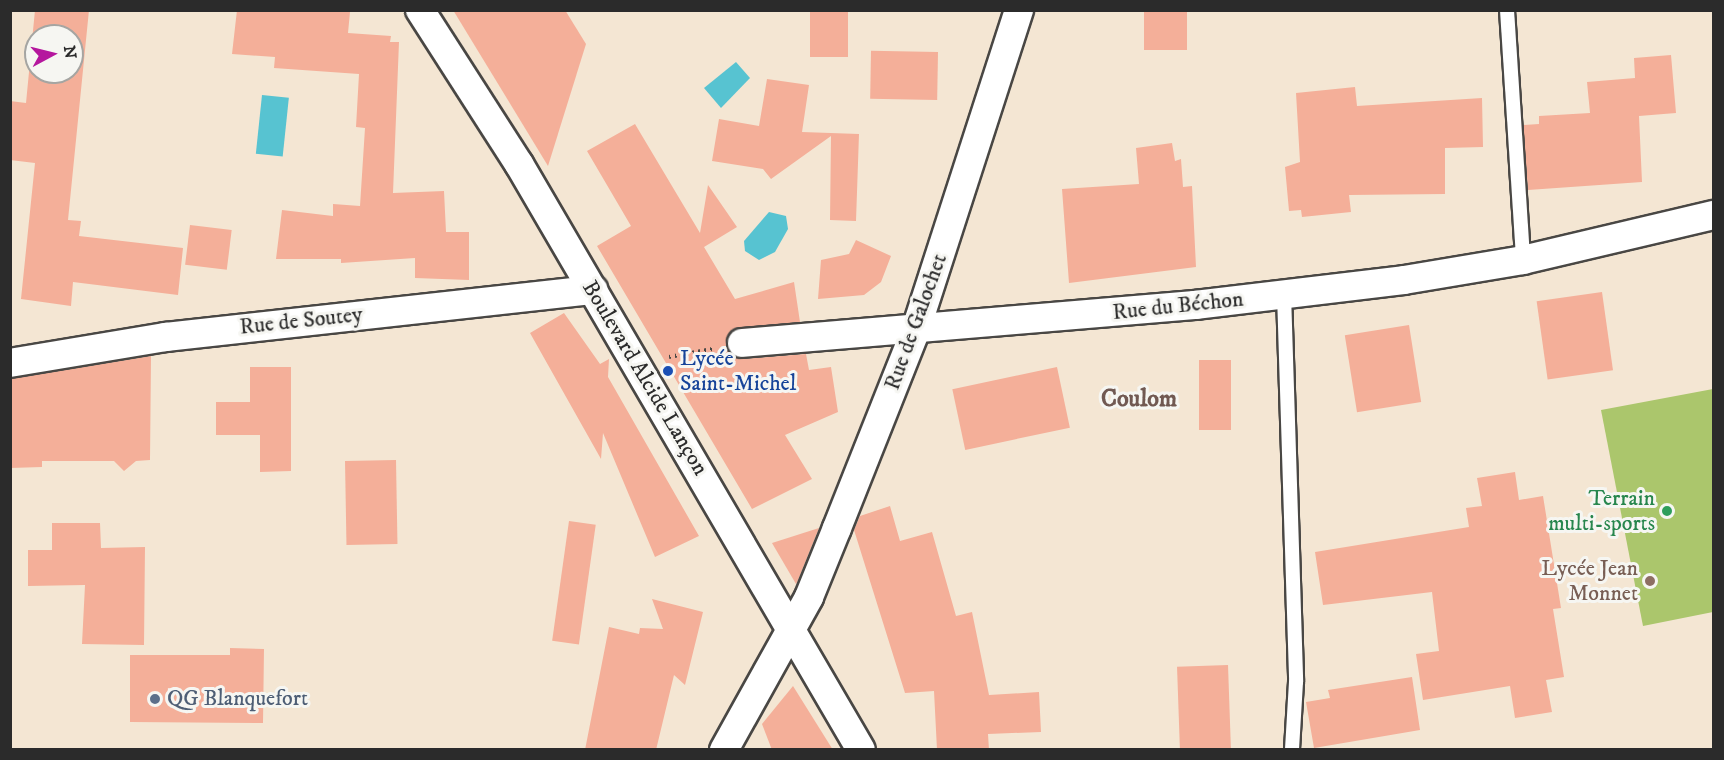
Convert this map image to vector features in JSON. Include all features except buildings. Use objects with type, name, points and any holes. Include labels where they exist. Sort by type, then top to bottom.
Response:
[{"type":"street","name":"Boulevard Alcide Lançon","points":[[420,10],[442,37],[593,290],[790,624],[861,750]]},
{"type":"street","name":"Rue de Galochet","points":[[724,750],[790,624],[808,597],[916,329],[1019,10]]},
{"type":"street","name":"Rue du Béchon","points":[[742,343],[1284,294],[1523,260],[1713,215]]},
{"type":"street","name":"Rue de Soutey","points":[[10,363],[166,337],[593,290]]},
{"type":"lane","points":[[1507,10],[1523,260]]},
{"type":"lane","points":[[1284,294],[1296,682],[1292,750]]},
{"type":"path","points":[[642,373],[659,359],[742,343]]},
{"type":"green space","name":"Terrain multi-sports","points":[[1713,389],[1713,612],[1643,626],[1601,410]]},
{"type":"water","points":[[736,62],[750,78],[721,108],[704,88]]},
{"type":"water","points":[[262,95],[289,98],[283,156],[256,154]]},
{"type":"water","points":[[769,212],[786,216],[788,229],[775,252],[759,260],[745,251],[744,241]]},
{"type":"place","name":"Lycée Saint-Michel","points":[[668,371]]},
{"type":"place","name":"Terrain multi-sports","points":[[1667,511]]},
{"type":"place","name":"Lycée Jean Monnet","points":[[1650,581]]},
{"type":"place","name":"QG Blanquefort","points":[[155,699]]},
{"type":"district","name":"Coulom","points":[[1139,400]]}]
